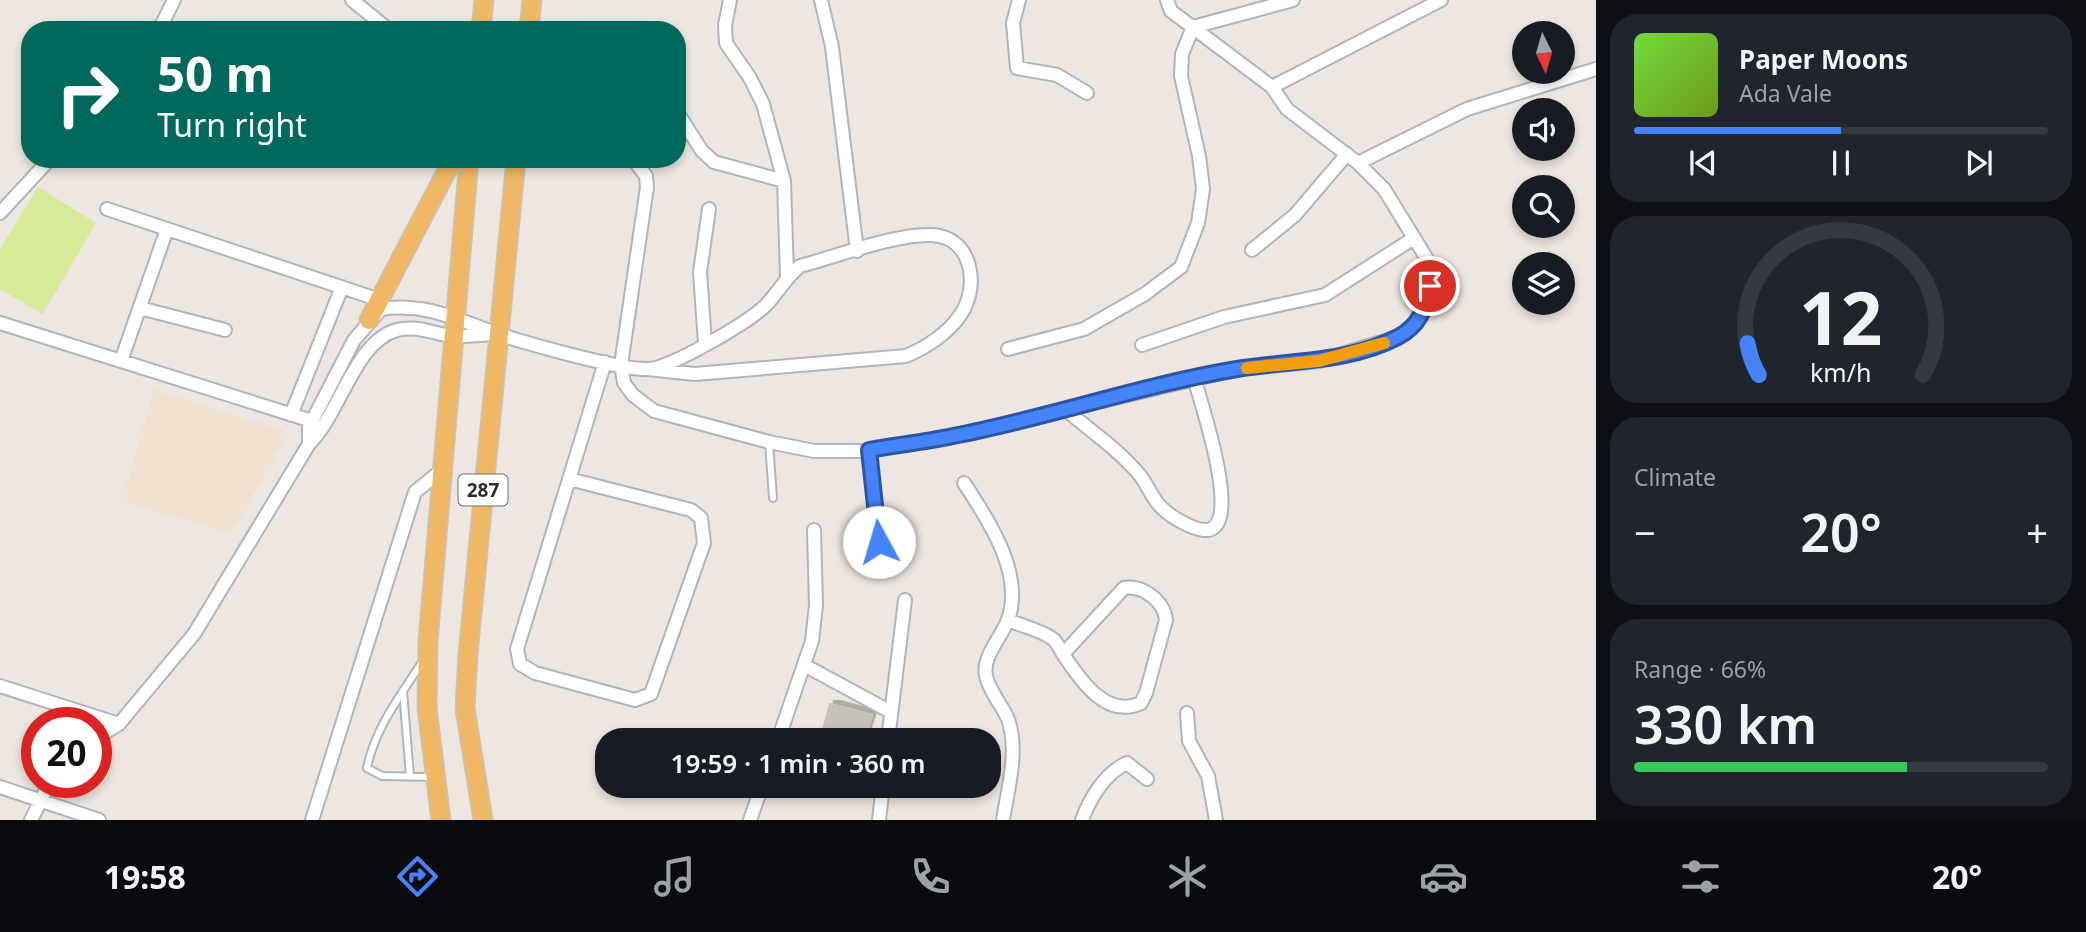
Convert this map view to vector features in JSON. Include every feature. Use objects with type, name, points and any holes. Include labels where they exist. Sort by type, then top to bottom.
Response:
[{"type":"main road","points":[[482,21],[484,0]]},
{"type":"main road","points":[[530,21],[532,0]]},
{"type":"main road","points":[[369,320],[448,168]]},
{"type":"main road","name":"287","points":[[441,820],[427,708],[428,652],[452,336],[468,168]]},
{"type":"main road","name":"287","points":[[483,820],[465,708],[515,168]]},
{"type":"street","points":[[164,21],[174,0]]},
{"type":"street","points":[[352,0],[378,21]]},
{"type":"street","points":[[730,0],[725,25],[726,43],[750,78],[763,104],[784,181],[787,276]]},
{"type":"street","points":[[821,0],[832,47],[857,251]]},
{"type":"street","points":[[1018,0],[1013,23],[1017,68],[1057,75],[1087,93]]},
{"type":"street","points":[[640,168],[646,176],[647,187],[621,365],[624,383],[633,395],[654,411],[769,442],[814,451],[869,450],[954,436],[1194,378],[1238,369],[1319,361],[1398,337],[1416,324],[1427,302],[1430,286],[1427,259],[1384,188],[1347,154],[1287,109],[1272,87],[1171,11],[1167,0]]},
{"type":"street","points":[[1193,27],[1293,0]]},
{"type":"street","points":[[1272,87],[1441,0]]},
{"type":"street","points":[[1008,349],[1084,329],[1144,295],[1181,267],[1198,223],[1203,189],[1199,156],[1181,76],[1182,54],[1193,27]]},
{"type":"street","points":[[1358,163],[1467,110],[1596,69]]},
{"type":"street","points":[[686,126],[702,151],[714,162],[784,181]]},
{"type":"street","points":[[1252,250],[1295,215],[1347,154]]},
{"type":"street","points":[[0,213],[42,168]]},
{"type":"street","points":[[107,209],[380,300]]},
{"type":"street","points":[[705,344],[700,272],[709,209]]},
{"type":"street","points":[[121,361],[167,229]]},
{"type":"street","points":[[309,444],[312,421],[354,340],[381,309],[398,306],[454,315],[498,334],[605,362],[647,369],[695,374],[905,356],[923,348],[963,313],[971,269],[969,258],[959,246],[932,234],[800,266],[787,276],[764,306],[672,363],[647,369]]},
{"type":"street","points":[[1142,345],[1224,317],[1325,295],[1414,238]]},
{"type":"street","points":[[291,415],[342,288]]},
{"type":"street","points":[[140,308],[225,330]]},
{"type":"street","points":[[0,323],[312,421]]},
{"type":"street","points":[[112,728],[119,724],[194,634],[309,444],[323,430],[368,349],[382,336],[397,330],[416,328],[452,336],[498,334]]},
{"type":"street","points":[[569,479],[691,510],[701,517],[705,543],[651,694],[642,699],[635,700],[535,673],[520,664],[517,649],[569,479],[605,362]]},
{"type":"street","points":[[1065,409],[1137,471],[1163,510],[1197,529],[1208,531],[1216,528],[1222,519],[1222,494],[1194,378]]},
{"type":"street","points":[[312,820],[415,492],[442,470]]},
{"type":"street","points":[[964,483],[993,527],[1004,554],[1010,586],[1008,620],[988,657],[985,676],[1012,732],[1012,757],[1003,820]]},
{"type":"street","points":[[782,728],[812,641],[816,605],[814,530]]},
{"type":"street","points":[[1008,620],[1055,640],[1063,654],[1095,695],[1124,707],[1141,703],[1146,693],[1166,620],[1165,611],[1149,594],[1133,586],[1124,587],[1063,654]]},
{"type":"street","points":[[889,728],[905,600]]},
{"type":"street","points":[[804,665],[891,712]]},
{"type":"street","points":[[0,686],[119,724]]},
{"type":"street","points":[[1187,713],[1189,740],[1208,776],[1216,820]]},
{"type":"street","points":[[1082,820],[1093,797],[1117,768],[1127,763],[1147,779]]},
{"type":"street","points":[[0,787],[99,820]]},
{"type":"street","points":[[750,820],[758,798]]},
{"type":"street","points":[[879,820],[882,798]]},
{"type":"street","points":[[31,820],[40,800]]},
{"type":"lane","points":[[769,442],[773,498]]},
{"type":"lane","points":[[869,450],[879,542]]},
{"type":"lane","points":[[428,652],[403,689],[373,745],[368,768],[382,776],[436,777]]},
{"type":"lane","points":[[403,689],[410,776]]},
{"type":"shaded area","points":[[154,390],[283,430],[285,439],[231,533],[122,502]]},
{"type":"green space","points":[[38,187],[96,223],[43,314],[0,289],[0,249]]},
{"type":"building","points":[[830,704],[872,715],[868,728],[823,728]]},
{"type":"slow traffic","points":[[1247,368],[1319,361],[1384,343]]},
{"type":"route","points":[[879,542],[869,450],[954,436],[1238,369],[1319,361],[1368,348],[1398,337],[1416,324],[1427,302],[1430,286]]}]
